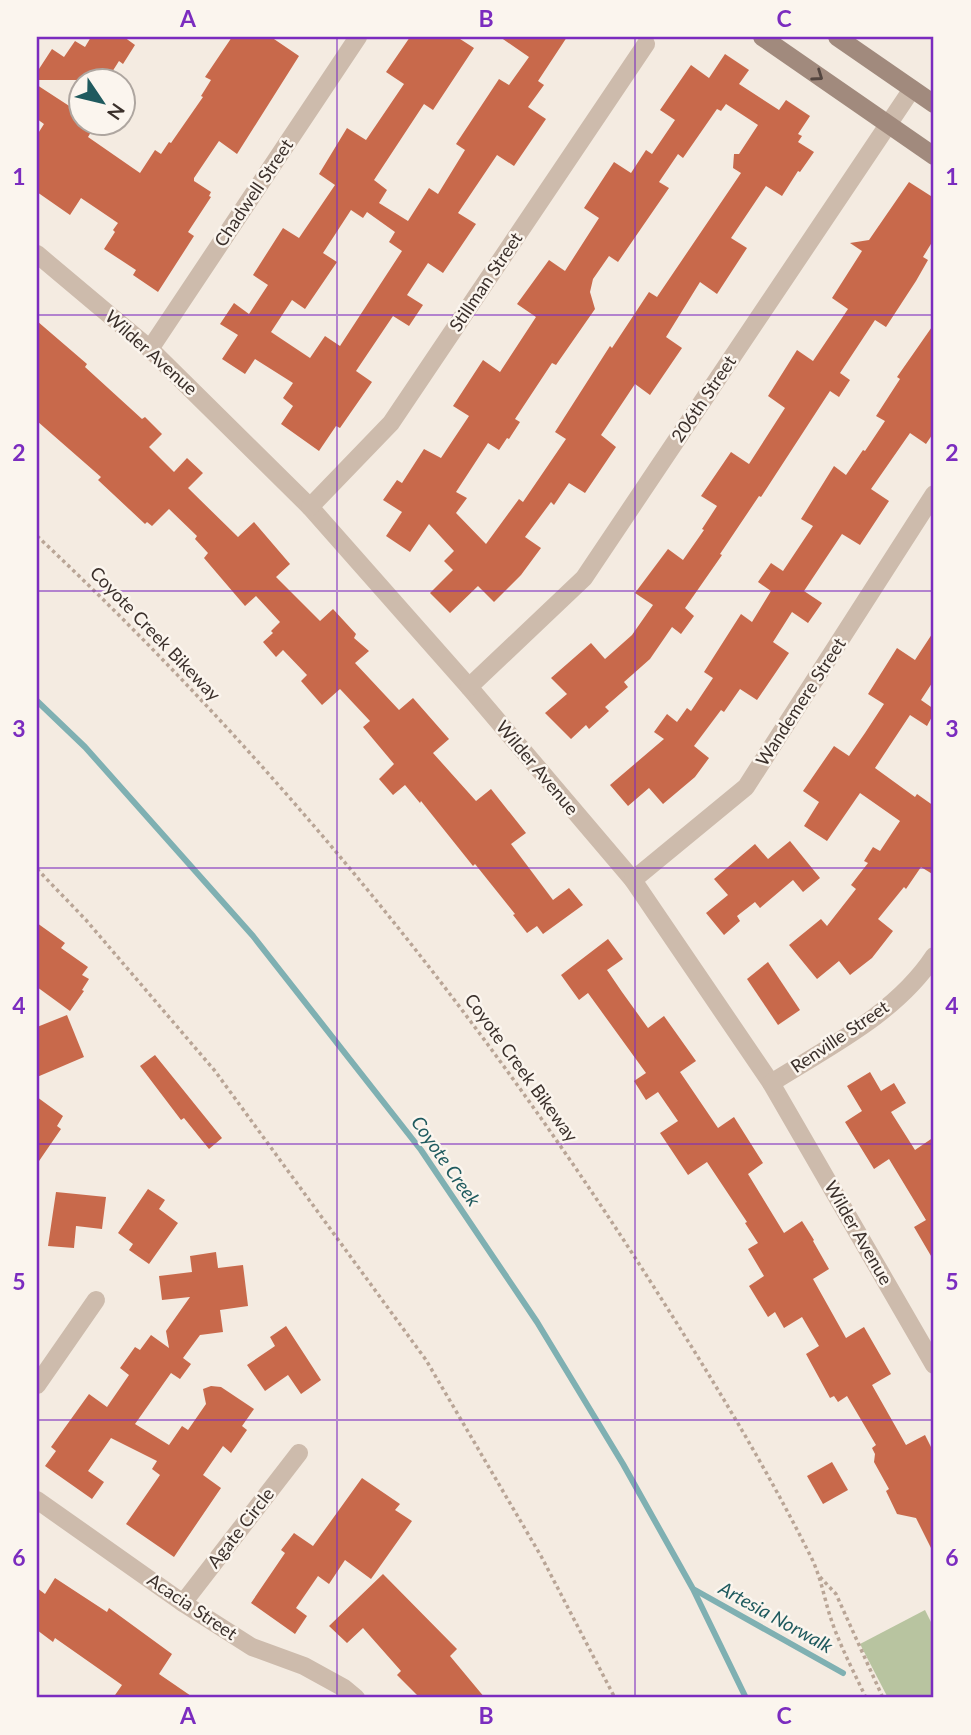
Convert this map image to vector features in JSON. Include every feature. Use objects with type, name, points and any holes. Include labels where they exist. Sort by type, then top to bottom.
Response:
[{"type":"street","name":"Chadwell Street","points":[[150,349],[358,37]]},
{"type":"street","points":[[762,37],[934,156]]},
{"type":"street","points":[[837,37],[934,104]]},
{"type":"street","name":"Stillman Street","points":[[310,507],[391,423],[646,44]]},
{"type":"street","name":"206th Street","points":[[469,687],[584,578],[912,89]]},
{"type":"street","name":"Wilder Avenue","points":[[37,254],[150,349],[310,507],[469,687],[633,880],[771,1083],[934,1364]]},
{"type":"street","name":"Wandemere Street","points":[[633,880],[746,787],[934,494]]},
{"type":"street","name":"Renville Street","points":[[771,1083],[868,1022],[904,991],[934,956]]},
{"type":"street","points":[[37,1385],[96,1300]]},
{"type":"street","name":"Agate Circle","points":[[183,1603],[299,1453]]},
{"type":"street","name":"Acacia Street","points":[[37,1500],[183,1603],[251,1647],[304,1666],[344,1688],[356,1698]]},
{"type":"path","name":"Coyote Creek Bikeway","points":[[37,536],[185,683],[253,757],[404,935],[488,1043],[587,1183],[735,1418],[812,1560],[831,1620],[866,1698]]},
{"type":"path","points":[[37,869],[86,920],[215,1071],[426,1360],[541,1556],[615,1698]]},
{"type":"path","points":[[818,1575],[836,1594],[883,1698]]},
{"type":"green space","points":[[925,1610],[934,1628],[934,1698],[888,1698],[860,1644]]},
{"type":"building","points":[[91,37],[124,37],[135,45],[123,64],[119,61],[116,66],[66,66],[66,80],[37,80],[37,72],[52,49],[64,57],[75,41],[85,47]]},
{"type":"building","points":[[232,37],[271,37],[299,56],[237,154],[219,141],[194,178],[194,181],[211,192],[211,197],[188,232],[194,236],[158,292],[133,275],[136,270],[104,249],[118,223],[81,198],[70,215],[37,192],[37,135],[44,124],[37,119],[37,85],[66,104],[66,136],[89,136],[140,173],[155,150],[161,154],[169,142],[171,143],[203,97],[201,96],[211,80],[205,77]]},
{"type":"building","points":[[410,37],[457,37],[474,48],[433,110],[424,104],[374,180],[387,190],[379,203],[408,221],[429,188],[438,194],[465,150],[456,144],[499,79],[509,85],[529,57],[500,37],[567,37],[538,81],[544,85],[528,107],[546,119],[514,166],[497,155],[458,213],[476,224],[443,273],[428,263],[407,295],[423,305],[409,326],[393,316],[356,371],[372,382],[340,428],[336,426],[319,451],[281,424],[293,406],[283,398],[293,383],[255,359],[245,374],[222,359],[238,335],[220,324],[234,303],[249,314],[268,285],[253,275],[283,228],[299,238],[335,185],[319,174],[347,128],[366,140],[404,84],[386,72]],"holes":[[[351,210],[363,218],[367,212],[395,232],[389,242],[402,251],[340,346],[325,336],[310,358],[271,332],[292,300],[305,309],[337,262],[323,253]]]},
{"type":"building","points":[[725,54],[749,70],[739,84],[779,110],[786,100],[810,116],[798,134],[802,136],[798,142],[814,152],[782,196],[766,186],[731,238],[747,248],[717,294],[700,282],[666,337],[682,348],[650,395],[635,384],[601,435],[616,447],[585,493],[569,483],[554,505],[551,502],[525,537],[541,548],[521,575],[494,602],[478,586],[450,613],[430,593],[453,570],[444,561],[454,551],[429,524],[410,552],[386,536],[402,512],[383,500],[397,480],[402,483],[424,449],[441,458],[469,416],[453,406],[483,360],[500,372],[536,317],[517,304],[549,260],[565,271],[599,218],[584,208],[614,162],[631,173],[646,150],[652,154],[675,120],[660,110],[691,65],[709,78]],"holes":[[[726,104],[758,125],[739,154],[734,154],[733,168],[741,173],[657,297],[649,292],[612,348],[610,346],[555,432],[566,439],[523,502],[519,499],[486,544],[456,513],[467,498],[456,492],[488,443],[499,450],[507,438],[509,439],[520,422],[515,419],[552,363],[556,365],[595,309],[590,292],[593,279],[609,256],[618,262],[669,188],[659,182],[678,154],[683,158],[717,109],[721,111]]]},
{"type":"building","points":[[909,182],[934,198],[934,239],[923,257],[928,260],[916,281],[886,327],[875,320],[840,373],[850,380],[839,397],[830,391],[761,497],[759,496],[720,554],[722,555],[685,608],[694,616],[681,634],[672,627],[650,659],[624,682],[628,687],[605,707],[609,711],[589,729],[586,725],[571,739],[545,713],[567,694],[551,678],[591,643],[605,659],[632,635],[653,605],[635,593],[668,549],[683,560],[704,530],[702,529],[717,506],[701,496],[731,452],[749,464],[785,408],[768,396],[797,350],[813,361],[848,309],[832,298],[862,251],[850,243],[869,240]]},
{"type":"building","points":[[37,321],[87,364],[85,367],[142,419],[145,417],[162,434],[149,447],[174,472],[187,458],[203,473],[188,488],[238,537],[254,522],[290,564],[276,577],[320,621],[333,609],[356,634],[354,638],[369,651],[355,663],[399,710],[413,698],[449,739],[433,753],[476,801],[491,789],[526,833],[511,844],[553,900],[569,888],[583,905],[543,934],[537,926],[527,933],[475,864],[473,866],[421,801],[420,803],[405,785],[393,795],[379,779],[394,764],[363,727],[370,721],[340,689],[322,705],[301,681],[307,675],[283,650],[276,657],[263,642],[280,622],[256,596],[245,606],[204,558],[208,553],[195,539],[197,536],[169,509],[152,526],[147,522],[145,524],[98,480],[101,477],[37,421]]},
{"type":"building","points":[[934,324],[934,432],[926,444],[910,433],[871,489],[889,501],[860,545],[842,534],[804,591],[822,603],[808,623],[792,612],[773,642],[789,653],[757,700],[740,689],[694,746],[709,758],[695,777],[663,804],[649,788],[628,806],[610,785],[664,739],[654,732],[667,714],[677,722],[687,708],[691,711],[713,678],[704,672],[741,614],[752,622],[771,591],[758,582],[771,563],[783,571],[813,526],[801,519],[834,466],[846,475],[863,450],[865,451],[885,421],[876,416],[900,379],[897,377]]},
{"type":"building","points":[[934,631],[934,680],[921,700],[934,709],[934,713],[927,726],[910,715],[875,768],[915,797],[917,794],[934,806],[934,875],[921,867],[906,889],[904,887],[878,919],[893,931],[872,958],[850,975],[839,961],[817,979],[789,945],[821,919],[827,926],[856,889],[851,885],[868,863],[864,861],[873,847],[880,851],[900,821],[860,793],[827,841],[804,826],[819,802],[803,791],[834,746],[849,756],[865,733],[884,704],[868,694],[897,648],[915,660]]},
{"type":"building","points":[[790,841],[820,878],[803,892],[793,880],[760,908],[755,902],[737,916],[740,921],[724,935],[706,913],[728,895],[714,879],[755,844],[768,859]]},
{"type":"building","points":[[37,923],[65,943],[61,948],[88,967],[82,975],[89,979],[70,1011],[37,987]]},
{"type":"building","points":[[608,939],[623,959],[607,970],[622,992],[648,1028],[664,1016],[696,1061],[680,1072],[718,1128],[734,1117],[763,1163],[748,1174],[784,1233],[802,1221],[814,1240],[829,1269],[813,1279],[846,1338],[864,1327],[891,1374],[872,1385],[906,1445],[925,1435],[934,1453],[934,1554],[916,1518],[897,1514],[886,1491],[889,1489],[874,1462],[875,1454],[872,1448],[876,1445],[847,1396],[838,1402],[834,1396],[830,1398],[806,1354],[819,1346],[802,1317],[784,1328],[775,1312],[768,1317],[749,1286],[764,1276],[748,1249],[758,1243],[745,1223],[747,1222],[707,1162],[688,1175],[660,1133],[678,1121],[658,1092],[646,1100],[634,1081],[646,1073],[588,993],[579,1000],[561,975]]},
{"type":"building","points":[[768,962],[800,1010],[778,1025],[747,979]]},
{"type":"building","points":[[67,1015],[84,1057],[37,1077],[37,1027]]},
{"type":"building","points":[[155,1055],[222,1138],[209,1149],[184,1118],[181,1120],[140,1066]]},
{"type":"building","points":[[870,1072],[881,1091],[894,1083],[906,1103],[891,1112],[915,1150],[934,1137],[934,1261],[914,1227],[926,1220],[889,1159],[874,1169],[845,1122],[862,1111],[847,1086]]},
{"type":"building","points":[[37,1097],[63,1116],[57,1126],[61,1129],[37,1164]]},
{"type":"building","points":[[148,1189],[165,1200],[159,1209],[178,1223],[149,1264],[129,1250],[133,1244],[118,1233]]},
{"type":"building","points":[[56,1192],[106,1197],[102,1229],[76,1226],[74,1248],[48,1246]]},
{"type":"building","points":[[216,1252],[218,1268],[243,1265],[248,1306],[220,1310],[223,1332],[200,1335],[183,1358],[191,1364],[180,1379],[171,1373],[135,1424],[169,1445],[182,1426],[188,1430],[206,1404],[203,1389],[211,1386],[221,1387],[254,1409],[242,1426],[247,1430],[231,1453],[223,1446],[203,1475],[221,1488],[174,1557],[126,1524],[160,1475],[152,1469],[157,1461],[111,1438],[88,1471],[104,1482],[92,1499],[45,1466],[56,1451],[51,1447],[89,1394],[107,1407],[129,1375],[120,1368],[135,1347],[140,1350],[151,1335],[169,1348],[166,1331],[190,1297],[162,1300],[159,1276],[192,1272],[190,1256]]},
{"type":"building","points":[[286,1326],[321,1380],[301,1394],[288,1375],[265,1391],[247,1365],[275,1346],[270,1337]]},
{"type":"building","points":[[832,1462],[848,1490],[823,1504],[807,1476]]},
{"type":"building","points":[[362,1478],[400,1504],[395,1510],[412,1521],[371,1579],[345,1560],[329,1584],[318,1576],[296,1608],[307,1616],[295,1634],[251,1603],[285,1553],[281,1550],[294,1533],[313,1546]]},
{"type":"building","points":[[383,1574],[457,1649],[450,1656],[485,1698],[420,1698],[397,1675],[401,1671],[363,1628],[347,1643],[329,1626]]},
{"type":"building","points":[[55,1578],[107,1612],[109,1608],[172,1654],[159,1674],[194,1698],[113,1698],[122,1685],[55,1638],[53,1642],[37,1630],[37,1588],[45,1594]]},
{"type":"waterway","name":"Coyote Creek","points":[[37,701],[85,747],[253,936],[421,1150],[537,1322],[623,1464],[693,1589],[746,1698]]},
{"type":"waterway","name":"Artesia Norwalk","points":[[695,1590],[843,1673]]}]
